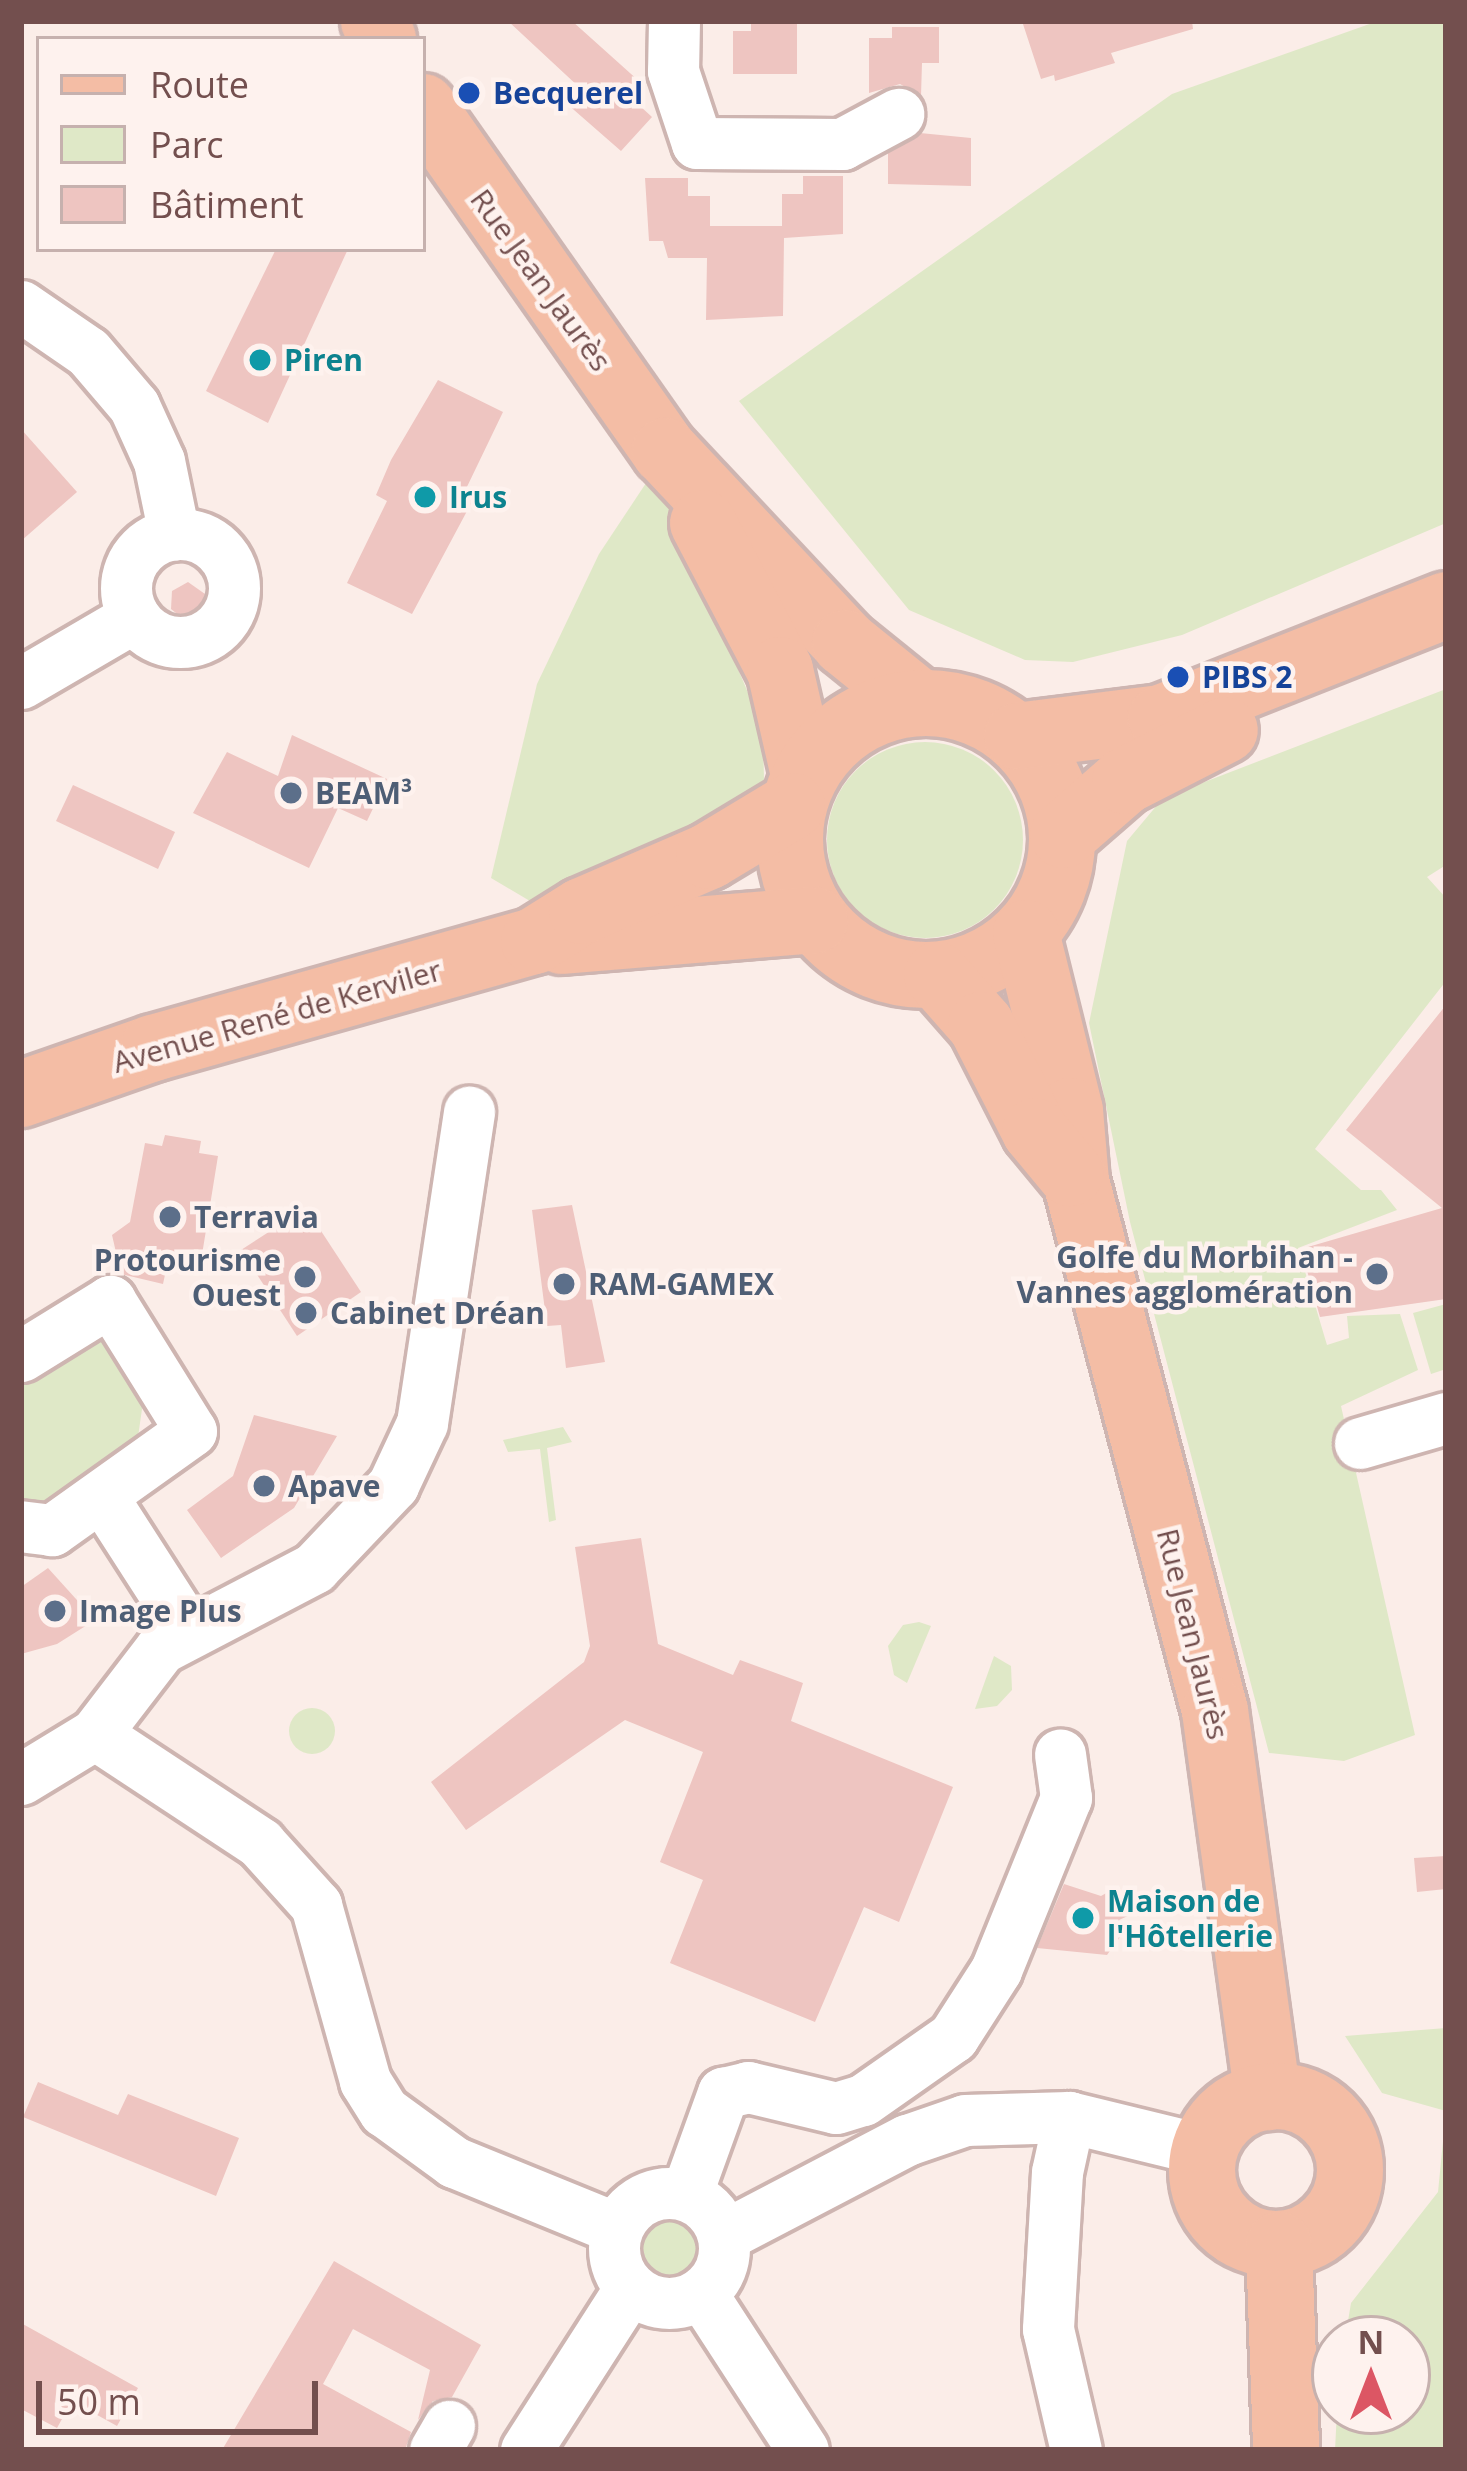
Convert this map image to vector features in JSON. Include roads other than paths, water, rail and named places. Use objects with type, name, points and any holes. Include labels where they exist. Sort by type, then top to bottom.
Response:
[{"type":"main road","name":"Rue Jean Jaurès","points":[[426,111],[664,451],[780,670],[798,791]]},
{"type":"main road","name":"Rue Jean Jaurès","points":[[664,451],[845,643],[918,702]]},
{"type":"main road","points":[[1017,736],[1161,718],[1446,605]]},
{"type":"main road","points":[[1063,835],[1157,761],[1446,637]]},
{"type":"main road","points":[[918,702],[971,710],[1017,736],[1041,764],[1063,835],[1060,870],[1026,933],[970,969],[937,975],[869,962],[815,920],[791,866],[798,791],[851,724],[918,702]]},
{"type":"main road","name":"Avenue René de Kerviler","points":[[535,941],[582,911],[709,856],[798,791]]},
{"type":"main road","name":"Avenue René de Kerviler","points":[[21,1094],[153,1048],[535,941],[815,920]]},
{"type":"main road","name":"Rue Jean Jaurès","points":[[1026,933],[1070,1111],[1076,1181],[1215,1711],[1268,2096]]},
{"type":"main road","name":"Rue Jean Jaurès","points":[[937,975],[980,1025],[1035,1131],[1076,1181]]},
{"type":"main road","points":[[1268,2096],[1292,2097],[1332,2121],[1351,2164],[1339,2210],[1323,2228],[1279,2245],[1256,2242],[1217,2216],[1202,2173],[1204,2150],[1228,2114],[1268,2096]]},
{"type":"main road","points":[[1279,2245],[1286,2450]]},
{"type":"street","points":[[674,21],[674,71],[697,142],[842,145],[898,114]]},
{"type":"street","points":[[21,306],[88,352],[134,406],[159,461],[174,534]]},
{"type":"street","points":[[174,534],[221,552],[235,583],[229,613],[210,633],[183,642],[155,636],[134,617],[126,588],[135,558],[174,534]]},
{"type":"street","points":[[21,683],[134,617]]},
{"type":"street","points":[[21,1779],[95,1734],[140,1666],[189,1632],[314,1568],[393,1485],[422,1423],[469,1112]]},
{"type":"street","points":[[21,1356],[110,1301],[188,1416],[190,1432],[52,1530],[21,1526]]},
{"type":"street","points":[[1360,1443],[1446,1418]]},
{"type":"street","points":[[103,1498],[189,1632]]},
{"type":"street","points":[[95,1734],[296,1873],[316,1905],[365,2081],[385,2111],[454,2162],[616,2228]]},
{"type":"street","points":[[686,2195],[723,2093],[748,2087],[836,2108],[863,2100],[953,2037],[996,1970],[1066,1798],[1060,1754]]},
{"type":"street","points":[[723,2236],[935,2128],[997,2115],[1069,2116],[1204,2150]]},
{"type":"street","points":[[1069,2116],[1057,2172],[1048,2329],[1076,2450]]},
{"type":"street","points":[[651,2195],[686,2195],[703,2204],[723,2236],[724,2257],[701,2294],[664,2303],[630,2288],[614,2253],[616,2228],[651,2195]]},
{"type":"street","points":[[526,2450],[630,2288]]},
{"type":"street","points":[[701,2294],[803,2450]]},
{"type":"place","name":"Becquerel","points":[[469,93]]},
{"type":"place","name":"Piren","points":[[260,360]]},
{"type":"place","name":"Irus","points":[[425,497]]},
{"type":"place","name":"PIBS 2","points":[[1178,677]]},
{"type":"place","name":"BEAM³","points":[[291,793]]},
{"type":"place","name":"Terravia","points":[[170,1217]]},
{"type":"place","name":"Golfe du Morbihan - Vannes agglomération","points":[[1377,1274]]},
{"type":"place","name":"Protourisme Ouest","points":[[305,1277]]},
{"type":"place","name":"RAM-GAMEX","points":[[564,1284]]},
{"type":"place","name":"Cabinet Dréan","points":[[306,1313]]},
{"type":"place","name":"Apave","points":[[264,1486]]},
{"type":"place","name":"Image Plus","points":[[55,1611]]},
{"type":"place","name":"Maison de l'Hôtellerie","points":[[1083,1918]]}]
